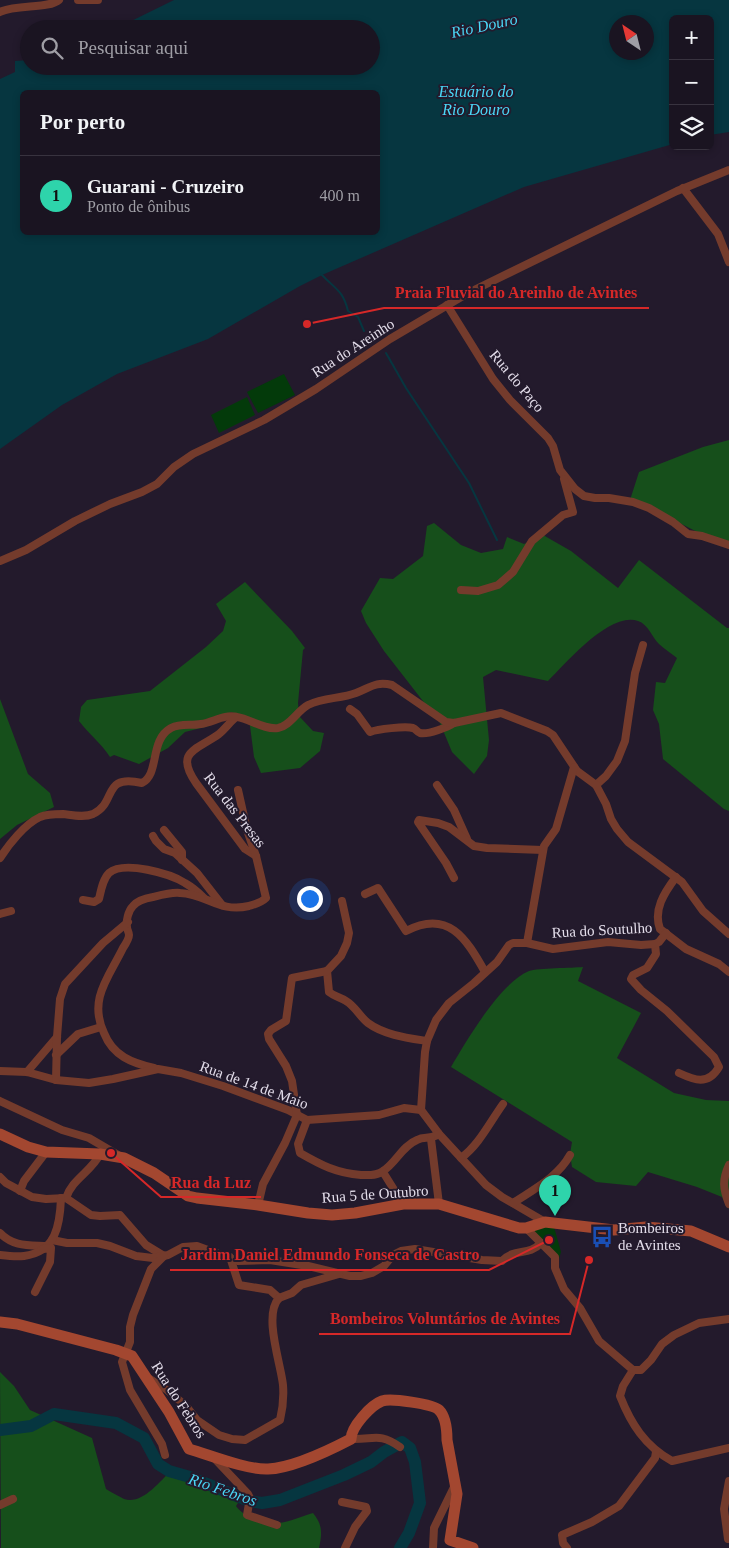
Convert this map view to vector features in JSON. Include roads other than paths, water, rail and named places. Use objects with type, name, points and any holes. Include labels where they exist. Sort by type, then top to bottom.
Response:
[{"type":"street","points":[[0,12],[8,8],[56,3],[59,0]]},
{"type":"street","points":[[78,0],[98,0]]},
{"type":"street","name":"Rua do Areinho","points":[[0,561],[26,550],[75,521],[157,484],[174,467],[193,454],[264,420],[316,389],[390,339],[468,294],[683,188],[729,170]]},
{"type":"street","points":[[683,188],[718,234],[729,262]]},
{"type":"street","name":"Rua do Paço","points":[[447,306],[493,379],[510,400],[548,438],[553,446],[573,512],[564,515],[532,541],[513,572],[498,585],[478,591],[461,590]]},
{"type":"street","name":"Rua do Paço","points":[[563,475],[584,496],[633,502],[649,508],[673,522],[688,534],[702,536],[729,545]]},
{"type":"street","points":[[596,786],[617,761],[625,741],[635,673],[642,645]]},
{"type":"street","points":[[0,858],[11,842],[40,817],[51,814],[90,815],[103,805],[114,786],[120,782],[129,780],[142,783],[146,781],[150,774],[157,744],[162,735],[180,724],[202,724],[227,715],[236,716],[269,728],[278,728],[286,724],[299,710],[319,700],[356,693],[375,684],[386,683],[392,685],[446,722],[454,723],[501,713],[553,735],[574,767],[596,786],[606,804],[611,819],[628,842],[687,886],[703,911],[729,934]]},
{"type":"street","points":[[350,709],[357,714],[370,732],[378,729],[413,728],[420,733],[427,733],[448,727],[454,723]]},
{"type":"street","name":"Rua das Presas","points":[[158,1069],[138,1064],[122,1057],[114,1050],[101,1027],[98,1011],[100,997],[108,973],[116,962],[129,935],[126,925],[129,913],[133,905],[141,900],[179,893],[224,906],[238,908],[262,903],[266,898],[256,856],[246,849],[196,783],[189,773],[186,763],[194,748],[219,733],[236,716]]},
{"type":"street","points":[[545,1222],[486,1185],[439,1134],[421,1110],[427,1041],[442,1011],[497,962],[509,945],[513,943],[527,943],[543,850],[556,829],[574,767]]},
{"type":"street","points":[[437,785],[454,810],[469,844]]},
{"type":"street","points":[[238,790],[247,830],[256,856]]},
{"type":"street","points":[[454,878],[418,822],[419,820],[449,827],[474,846],[543,850]]},
{"type":"street","points":[[164,830],[182,852],[182,860]]},
{"type":"street","points":[[153,836],[164,849],[175,853],[202,878],[224,906]]},
{"type":"street","points":[[83,900],[94,902],[99,898],[102,885],[108,874],[114,870],[128,868],[139,868],[169,876],[190,885],[205,899]]},
{"type":"street","name":"Rua do Soutulho","points":[[527,943],[553,949],[608,942],[641,945],[655,944],[666,933],[660,929],[657,912],[668,888],[676,877]]},
{"type":"street","points":[[364,894],[378,888],[406,932],[416,926],[432,922],[454,929],[477,958],[485,972]]},
{"type":"street","points":[[258,1205],[263,1184],[285,1143],[297,1115],[292,1081],[268,1034],[286,1021],[292,978],[327,971],[341,956],[348,943],[349,933],[342,902]]},
{"type":"street","points":[[0,908],[11,911],[0,914]]},
{"type":"street","points":[[56,1080],[60,998],[65,984],[103,943],[126,925],[132,913]]},
{"type":"street","points":[[666,933],[686,949],[719,964],[729,972]]},
{"type":"street","points":[[655,944],[656,954],[647,968],[633,974],[632,979],[641,990],[667,1011],[714,1057],[719,1067],[715,1074],[707,1079],[693,1080],[679,1073]]},
{"type":"street","points":[[327,971],[329,992],[335,997],[347,1001],[368,1023],[406,1038],[427,1041]]},
{"type":"street","points":[[56,1055],[78,1034],[101,1027]]},
{"type":"street","points":[[26,1072],[57,1038]]},
{"type":"street","name":"Rua de 14 de Maio","points":[[0,1071],[26,1072],[76,1083],[101,1082],[158,1069],[181,1073],[223,1086],[288,1110],[308,1120],[379,1115],[404,1108],[421,1110]]},
{"type":"street","points":[[0,1101],[62,1130],[89,1138],[124,1158]]},
{"type":"street","points":[[461,1158],[477,1143],[503,1104]]},
{"type":"street","points":[[308,1120],[298,1144],[300,1153],[337,1172],[371,1175],[383,1172],[407,1147],[418,1139],[431,1139],[439,1134]]},
{"type":"street","name":"Rua 5 de Outubro","points":[[0,1134],[28,1147],[46,1152],[100,1154],[124,1158],[154,1173],[188,1196],[197,1198],[332,1215],[355,1213],[403,1204],[439,1204],[516,1228],[526,1228],[545,1222],[614,1230],[646,1227],[691,1231],[729,1247]]},
{"type":"street","points":[[431,1139],[439,1204]]},
{"type":"street","points":[[20,1191],[24,1181],[46,1152]]},
{"type":"street","points":[[0,1255],[25,1256],[47,1245],[58,1225],[63,1198],[73,1184],[94,1164],[100,1154]]},
{"type":"street","points":[[513,1203],[564,1167],[570,1155]]},
{"type":"street","points":[[729,1165],[724,1174],[724,1191],[729,1204]]},
{"type":"street","points":[[383,1172],[403,1204]]},
{"type":"street","points":[[0,1177],[32,1197],[63,1198],[91,1215],[120,1215],[146,1245],[164,1256]]},
{"type":"street","points":[[526,1228],[555,1257],[555,1268],[564,1289],[580,1308],[599,1341],[633,1370],[641,1370],[662,1344],[674,1335],[699,1323],[729,1319]]},
{"type":"street","points":[[0,1233],[6,1240],[19,1246],[97,1243],[145,1257],[164,1256]]},
{"type":"street","points":[[164,1455],[162,1444],[130,1390],[122,1362],[130,1342],[130,1327],[133,1314],[151,1269],[164,1256],[183,1247],[197,1246],[238,1261],[270,1260],[361,1276],[372,1273],[384,1266],[393,1255],[401,1251],[415,1249],[482,1260],[502,1261],[509,1254],[534,1250],[540,1244]]},
{"type":"street","points":[[35,1292],[50,1262],[51,1248],[47,1245]]},
{"type":"street","points":[[230,1257],[240,1286],[270,1290],[279,1298]]},
{"type":"street","points":[[146,1377],[167,1390],[186,1406],[197,1420],[219,1435],[244,1440],[266,1429],[280,1420],[284,1403],[283,1383],[273,1324],[272,1311],[275,1302],[279,1298],[292,1293],[301,1285],[340,1273]]},
{"type":"street","points":[[0,1322],[17,1324],[125,1352]]},
{"type":"street","name":"Rua do Febros","points":[[125,1352],[132,1356],[146,1377],[169,1412],[189,1449],[246,1466],[267,1470],[287,1466],[331,1450],[351,1439]]},
{"type":"street","points":[[633,1370],[623,1386],[620,1396],[637,1430],[656,1452],[672,1461],[729,1448]]},
{"type":"street","points":[[395,1447],[379,1437],[351,1439],[354,1428],[371,1408],[382,1400],[394,1400],[437,1408],[442,1414],[447,1430],[457,1494],[449,1544],[474,1548]]},
{"type":"street","points":[[567,1548],[563,1543],[562,1534],[592,1522],[619,1506],[656,1458],[656,1452]]},
{"type":"street","points":[[212,1456],[248,1494],[247,1515],[277,1525]]},
{"type":"street","points":[[728,1539],[724,1509],[729,1481]]},
{"type":"street","points":[[433,1548],[434,1528],[455,1485]]},
{"type":"street","points":[[0,1505],[12,1498]]},
{"type":"street","points":[[342,1502],[366,1506],[367,1512],[355,1527],[345,1548]]},
{"type":"water","name":"Estuário do Rio Douro","points":[[174,0],[729,0],[729,132],[714,134],[714,15],[669,15],[669,145],[524,187],[322,275],[208,339],[117,374],[62,405],[0,449],[0,79],[15,72],[15,61],[20,61],[20,75],[380,75],[380,20],[133,20]]},
{"type":"waterway","points":[[321,274],[338,290],[344,298],[348,311],[358,317],[364,331]]},
{"type":"waterway","points":[[386,353],[406,388],[469,483],[497,540]]},
{"type":"waterway","name":"Rio Febros","points":[[0,1430],[31,1426],[54,1414],[116,1423],[144,1438],[158,1464],[169,1471],[190,1477],[249,1501],[262,1503],[280,1500],[344,1475],[371,1462],[402,1442],[410,1448],[415,1462],[420,1503],[409,1533],[400,1548]]},
{"type":"place","name":"Praia Fluvial do Areinho de Avintes","points":[[307,324]]},
{"type":"place","name":"Rua da Luz","points":[[111,1153]]},
{"type":"place","name":"Guarani - Cruzeiro","points":[[555,1216]]},
{"type":"place","name":"Bombeiros de Avintes","points":[[602,1237]]},
{"type":"place","name":"Jardim Daniel Edmundo Fonseca de Castro","points":[[549,1240]]},
{"type":"place","name":"Bombeiros Voluntários de Avintes","points":[[589,1260]]},
{"type":"water label","name":"Rio Douro","points":[[484,25]]}]
